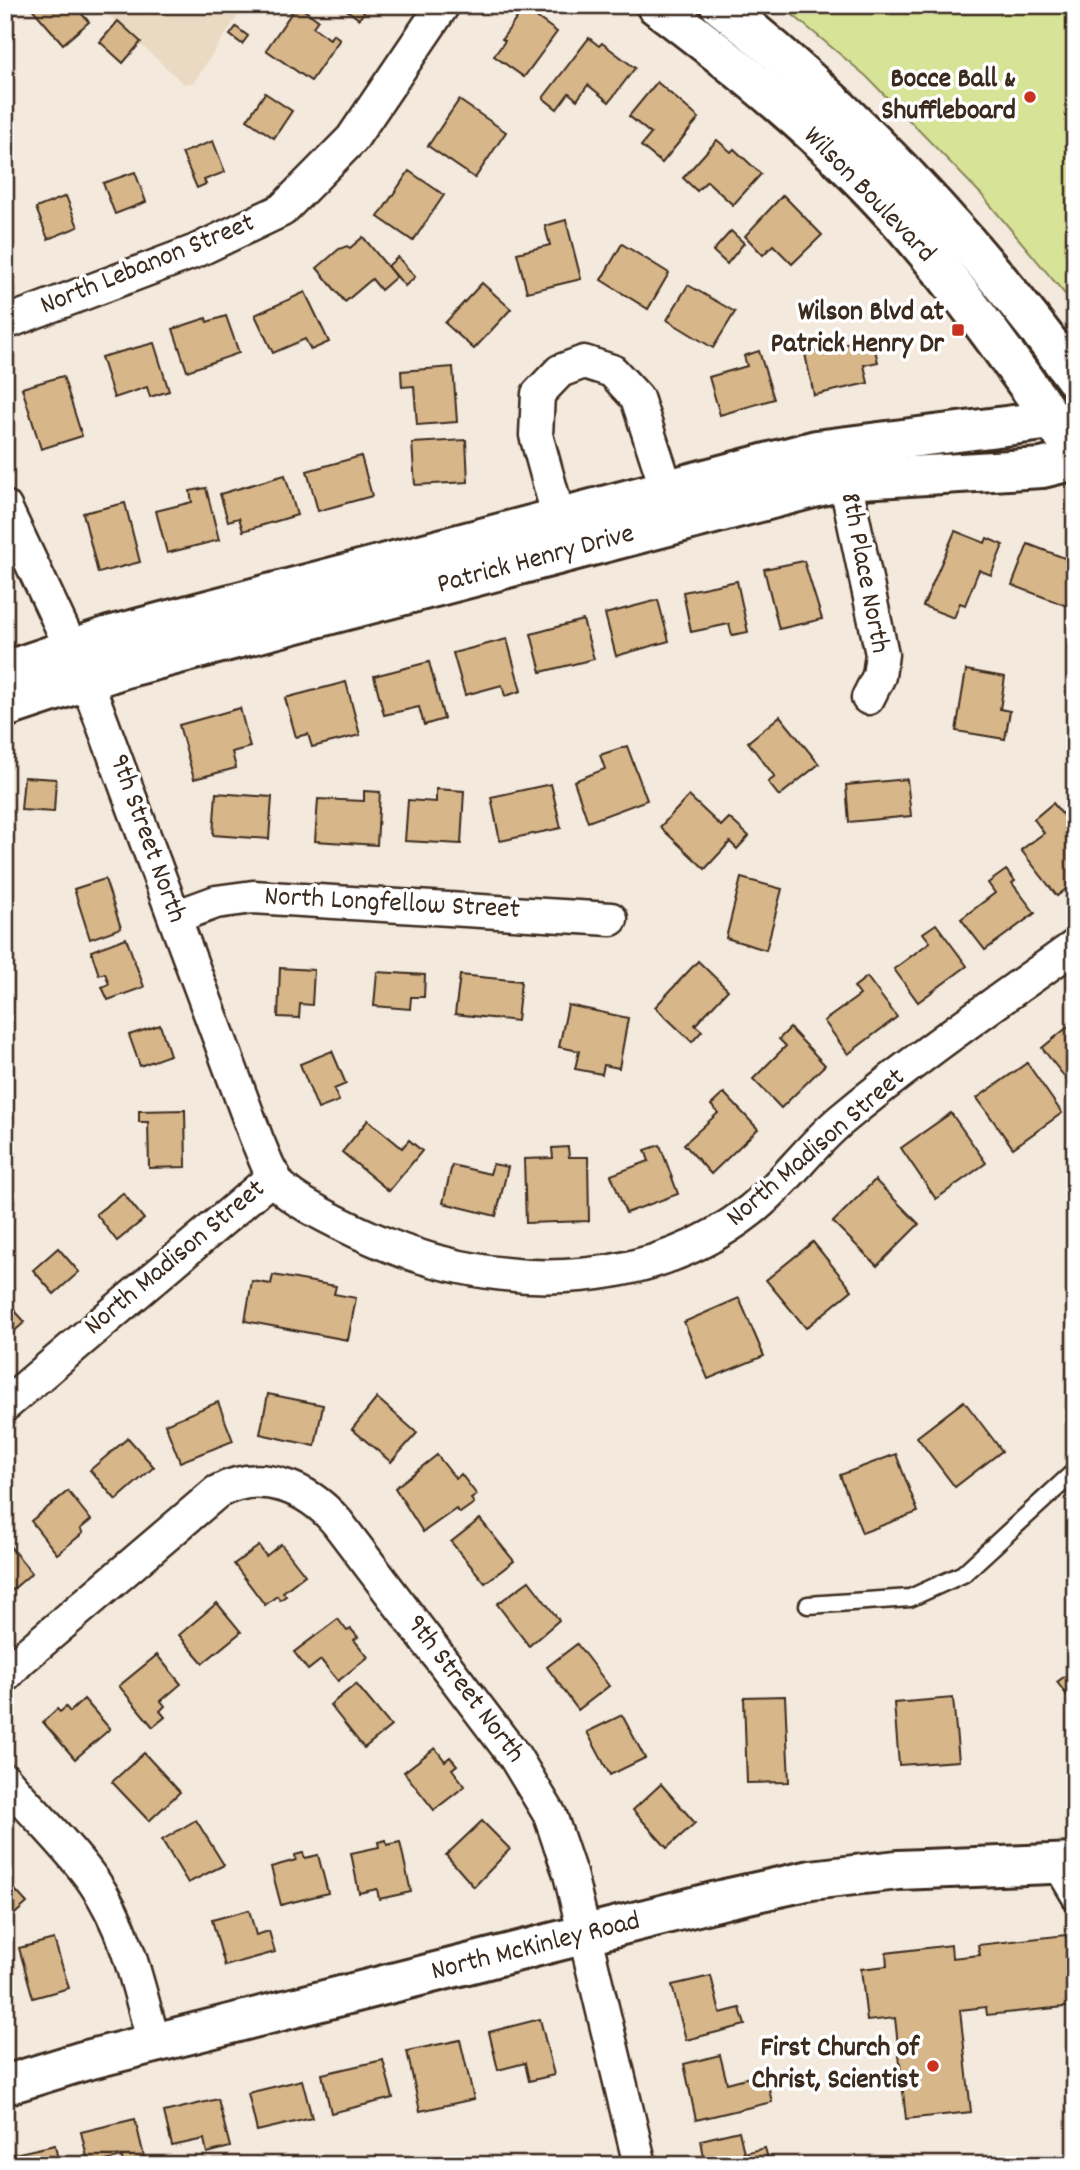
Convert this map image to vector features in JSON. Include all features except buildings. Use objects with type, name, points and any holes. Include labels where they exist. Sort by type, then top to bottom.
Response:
[{"type":"street","name":"North Lebanon Street","points":[[5,323],[196,251],[282,210],[352,139],[443,5]]},
{"type":"street","name":"Wilson Boulevard","points":[[656,5],[778,104],[898,219],[1008,358],[1063,421],[1075,451]]},
{"type":"street","name":"Wilson Boulevard","points":[[720,5],[824,94],[925,193],[1075,378]]},
{"type":"street","name":"Patrick Henry Drive","points":[[558,515],[537,435],[538,394],[560,371],[584,362],[612,371],[637,398],[666,487]]},
{"type":"street","name":"Patrick Henry Drive","points":[[5,671],[80,663],[841,463],[967,433],[1063,421]]},
{"type":"street","name":"Patrick Henry Drive","points":[[5,708],[80,663],[558,515],[666,487],[841,463],[1042,468],[1075,460]]},
{"type":"street","name":"8th Place North","points":[[841,463],[882,654],[879,676],[868,698]]},
{"type":"street","name":"9th Street North","points":[[5,507],[80,663],[274,1176]]},
{"type":"street","name":"North Longfellow Street","points":[[175,917],[216,902],[253,897],[611,919]]},
{"type":"street","name":"North Madison Street","points":[[5,1405],[274,1176],[284,1190],[340,1222],[394,1248],[454,1266],[499,1274],[541,1277],[607,1273],[642,1265],[726,1229],[780,1184],[802,1157],[843,1119],[1075,946]]},
{"type":"street","name":"9th Street North","points":[[5,1676],[20,1660],[210,1497],[241,1484],[281,1485],[307,1494],[329,1512],[530,1779],[560,1840],[640,2165]]},
{"type":"street","points":[[5,1780],[89,1875],[112,1912],[136,1979],[154,2044]]},
{"type":"street","name":"North McKinley Road","points":[[5,2085],[154,2044],[584,1937],[725,1899],[811,1880],[898,1870],[1063,1865]]},
{"type":"lane","points":[[808,1605],[910,1598],[963,1574],[1075,1471]]},
{"type":"lane","points":[[1063,1865],[1075,1906]]},
{"type":"shaded area","points":[[97,5],[245,5],[194,82],[184,84]]},
{"type":"green space","points":[[781,5],[1075,5],[1075,306],[981,194],[866,76]]},
{"type":"place","name":"Bocce Ball & Shuffleboard","points":[[1030,97]]},
{"type":"place","name":"Wilson Blvd at Patrick Henry Dr","points":[[958,330]]},
{"type":"place","name":"First Church of Christ, Scientist","points":[[933,2066]]}]
